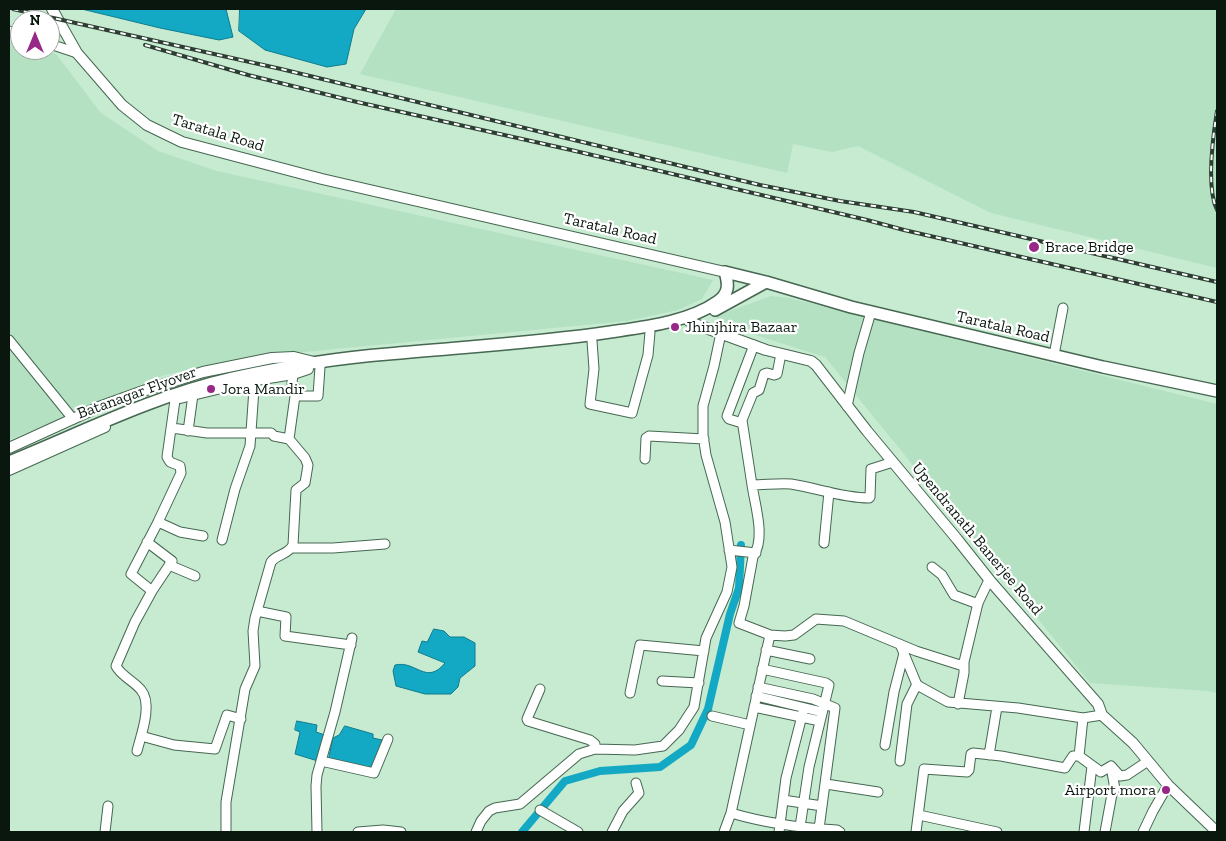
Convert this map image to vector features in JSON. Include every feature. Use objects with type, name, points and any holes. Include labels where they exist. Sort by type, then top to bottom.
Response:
[{"type":"main road","name":"Taratala Road","points":[[726,272],[871,312],[1054,356],[1217,391]]},
{"type":"main road","points":[[314,366],[387,354],[502,346],[582,337],[647,327],[691,317],[717,302],[727,293],[729,285],[726,272]]},
{"type":"main road","points":[[314,366],[592,341],[650,332],[722,307],[766,282]]},
{"type":"main road","name":"Batanagar Flyover","points":[[9,462],[95,424],[154,401],[230,378],[277,369],[314,366]]},
{"type":"street","name":"Taratala Road","points":[[52,9],[77,53],[122,105],[147,125],[182,142],[322,179],[726,272]]},
{"type":"street","points":[[60,47],[77,53]]},
{"type":"street","points":[[1054,356],[1063,308]]},
{"type":"street","points":[[847,406],[871,312]]},
{"type":"street","name":"Upendranath Banerjee Road","points":[[691,317],[720,333],[781,354],[803,358],[816,364],[847,406],[990,580],[1098,704],[1102,715],[1133,743],[1168,785],[1217,832]]},
{"type":"street","points":[[592,341],[594,369],[590,404],[632,413],[648,355],[650,332]]},
{"type":"street","points":[[476,832],[489,811],[495,808],[520,804],[575,756],[595,749],[635,750],[662,746],[685,723],[694,707],[710,628],[730,583],[732,566],[726,522],[706,455],[704,439],[703,406],[714,366],[720,333]]},
{"type":"street","points":[[9,340],[73,419]]},
{"type":"street","points":[[742,423],[729,419],[727,416],[754,345]]},
{"type":"street","points":[[781,354],[777,374],[774,376],[767,373],[764,374],[759,390],[752,395],[743,415],[742,423],[760,524],[756,553],[753,557],[739,623],[770,635],[785,636],[794,635],[814,620],[830,619],[852,623],[956,665],[964,662]]},
{"type":"street","points":[[9,448],[98,407],[211,370],[252,361],[294,356],[314,366]]},
{"type":"street","points":[[9,470],[125,417],[193,394],[250,381],[293,374],[314,366]]},
{"type":"street","points":[[295,396],[318,396],[314,366]]},
{"type":"street","points":[[289,439],[296,388],[292,383],[293,374]]},
{"type":"street","points":[[222,540],[235,489],[249,453],[254,389],[250,381]]},
{"type":"street","points":[[188,431],[193,394]]},
{"type":"street","points":[[152,591],[131,574],[182,470],[180,466],[170,462],[167,457],[175,400]]},
{"type":"street","points":[[172,428],[207,432],[270,432],[276,436],[289,439],[306,458],[308,465],[305,483],[296,490],[294,531],[291,548],[288,552],[276,556],[271,562],[257,610],[254,631],[254,666],[246,686],[226,802],[226,832]]},
{"type":"street","points":[[644,459],[646,438],[649,436],[704,439]]},
{"type":"street","points":[[752,485],[792,484],[856,498],[870,498],[871,469],[893,462]]},
{"type":"street","points":[[824,544],[829,492]]},
{"type":"street","points":[[158,522],[180,532],[203,536]]},
{"type":"street","points":[[137,751],[145,721],[145,697],[142,691],[116,666],[132,628],[152,591],[172,561],[147,542]]},
{"type":"street","points":[[291,548],[333,548],[385,544]]},
{"type":"street","points":[[729,550],[756,553]]},
{"type":"street","points":[[169,565],[195,576]]},
{"type":"street","points":[[932,566],[942,575],[954,595],[978,604]]},
{"type":"street","points":[[958,704],[964,673],[964,662],[978,604],[990,580]]},
{"type":"street","points":[[257,610],[286,617],[285,636],[352,641],[316,786],[317,832]]},
{"type":"street","points":[[724,832],[731,813],[770,635]]},
{"type":"street","points":[[900,644],[920,688],[944,701],[1083,718],[1102,715]]},
{"type":"street","points":[[630,693],[640,645],[704,651]]},
{"type":"street","points":[[766,650],[810,659]]},
{"type":"street","points":[[885,744],[894,692],[904,653]]},
{"type":"street","points":[[762,669],[829,685],[810,763],[803,804],[805,829]]},
{"type":"street","points":[[662,681],[699,683]]},
{"type":"street","points":[[900,761],[907,704],[917,684]]},
{"type":"street","points":[[540,689],[527,719],[528,721],[590,740],[595,744],[595,749]]},
{"type":"street","points":[[757,692],[822,712]]},
{"type":"street","points":[[757,692],[803,712]]},
{"type":"street","points":[[754,707],[803,712],[822,712],[835,708],[819,829]]},
{"type":"street","points":[[989,754],[997,707]]},
{"type":"street","points":[[780,828],[786,778],[803,712]]},
{"type":"street","points":[[141,736],[174,745],[215,749],[227,715],[241,719]]},
{"type":"street","points":[[712,716],[750,725]]},
{"type":"street","points":[[1079,756],[1083,718]]},
{"type":"street","points":[[321,761],[374,773],[388,739]]},
{"type":"street","points":[[916,832],[923,770],[967,772],[969,770],[971,754],[989,754],[1066,768],[1073,756],[1079,756],[1101,772],[1111,766]]},
{"type":"street","points":[[1111,766],[1120,776],[1127,776],[1148,761]]},
{"type":"street","points":[[1084,832],[1092,766]]},
{"type":"street","points":[[1105,832],[1112,794],[1115,789],[1111,766]]},
{"type":"street","points":[[612,832],[623,811],[639,793],[636,783]]},
{"type":"street","points":[[826,784],[878,792]]},
{"type":"street","points":[[1143,832],[1168,785]]},
{"type":"street","points":[[783,800],[822,806]]},
{"type":"street","points":[[105,832],[108,806]]},
{"type":"street","points":[[540,810],[578,832]]},
{"type":"street","points":[[731,813],[780,828],[837,830],[840,832]]},
{"type":"street","points":[[919,815],[997,832]]},
{"type":"street","points":[[358,832],[400,832]]},
{"type":"shaded area","points":[[396,9],[1217,9],[1217,268],[991,213],[858,146],[832,152],[793,144],[787,173],[360,74]]},
{"type":"shaded area","points":[[9,42],[10,60],[60,59],[101,113],[158,151],[217,171],[713,280],[702,299],[678,310],[627,321],[252,357],[165,375],[9,440]]},
{"type":"shaded area","points":[[771,296],[789,298],[1217,404],[1217,693],[1090,683],[825,357],[720,324],[716,316]]},
{"type":"water","points":[[82,9],[226,9],[233,37],[219,40]]},
{"type":"water","points":[[240,9],[366,9],[354,29],[346,64],[327,67],[265,50],[239,31]]},
{"type":"water","points":[[434,629],[444,631],[450,637],[464,637],[475,643],[475,666],[460,678],[458,687],[451,694],[425,694],[396,686],[393,671],[395,665],[402,664],[421,671],[432,672],[445,663],[418,652],[422,641],[427,642]]},
{"type":"water","points":[[297,721],[317,725],[316,732],[328,736],[321,762],[295,754],[300,732],[295,730]]},
{"type":"water","points":[[345,726],[373,734],[373,738],[382,740],[377,762],[368,773],[328,761],[333,738],[339,735]]},
{"type":"waterway","points":[[522,832],[565,781],[600,771],[660,767],[691,745],[708,709],[730,614],[739,588],[741,545]]},
{"type":"railway","points":[[13,9],[281,69],[760,185],[840,201],[914,212],[1217,282]]},
{"type":"railway","points":[[145,45],[248,75],[357,102],[571,150],[904,230],[1217,302]]},
{"type":"railway","points":[[1217,111],[1212,147],[1211,175],[1217,210]]},
{"type":"place","name":"Brace Bridge","points":[[1034,247]]},
{"type":"place","name":"Jhinjhira Bazaar","points":[[675,327]]},
{"type":"place","name":"Jora Mandir","points":[[211,389]]},
{"type":"place","name":"Airport mora","points":[[1166,790]]}]
